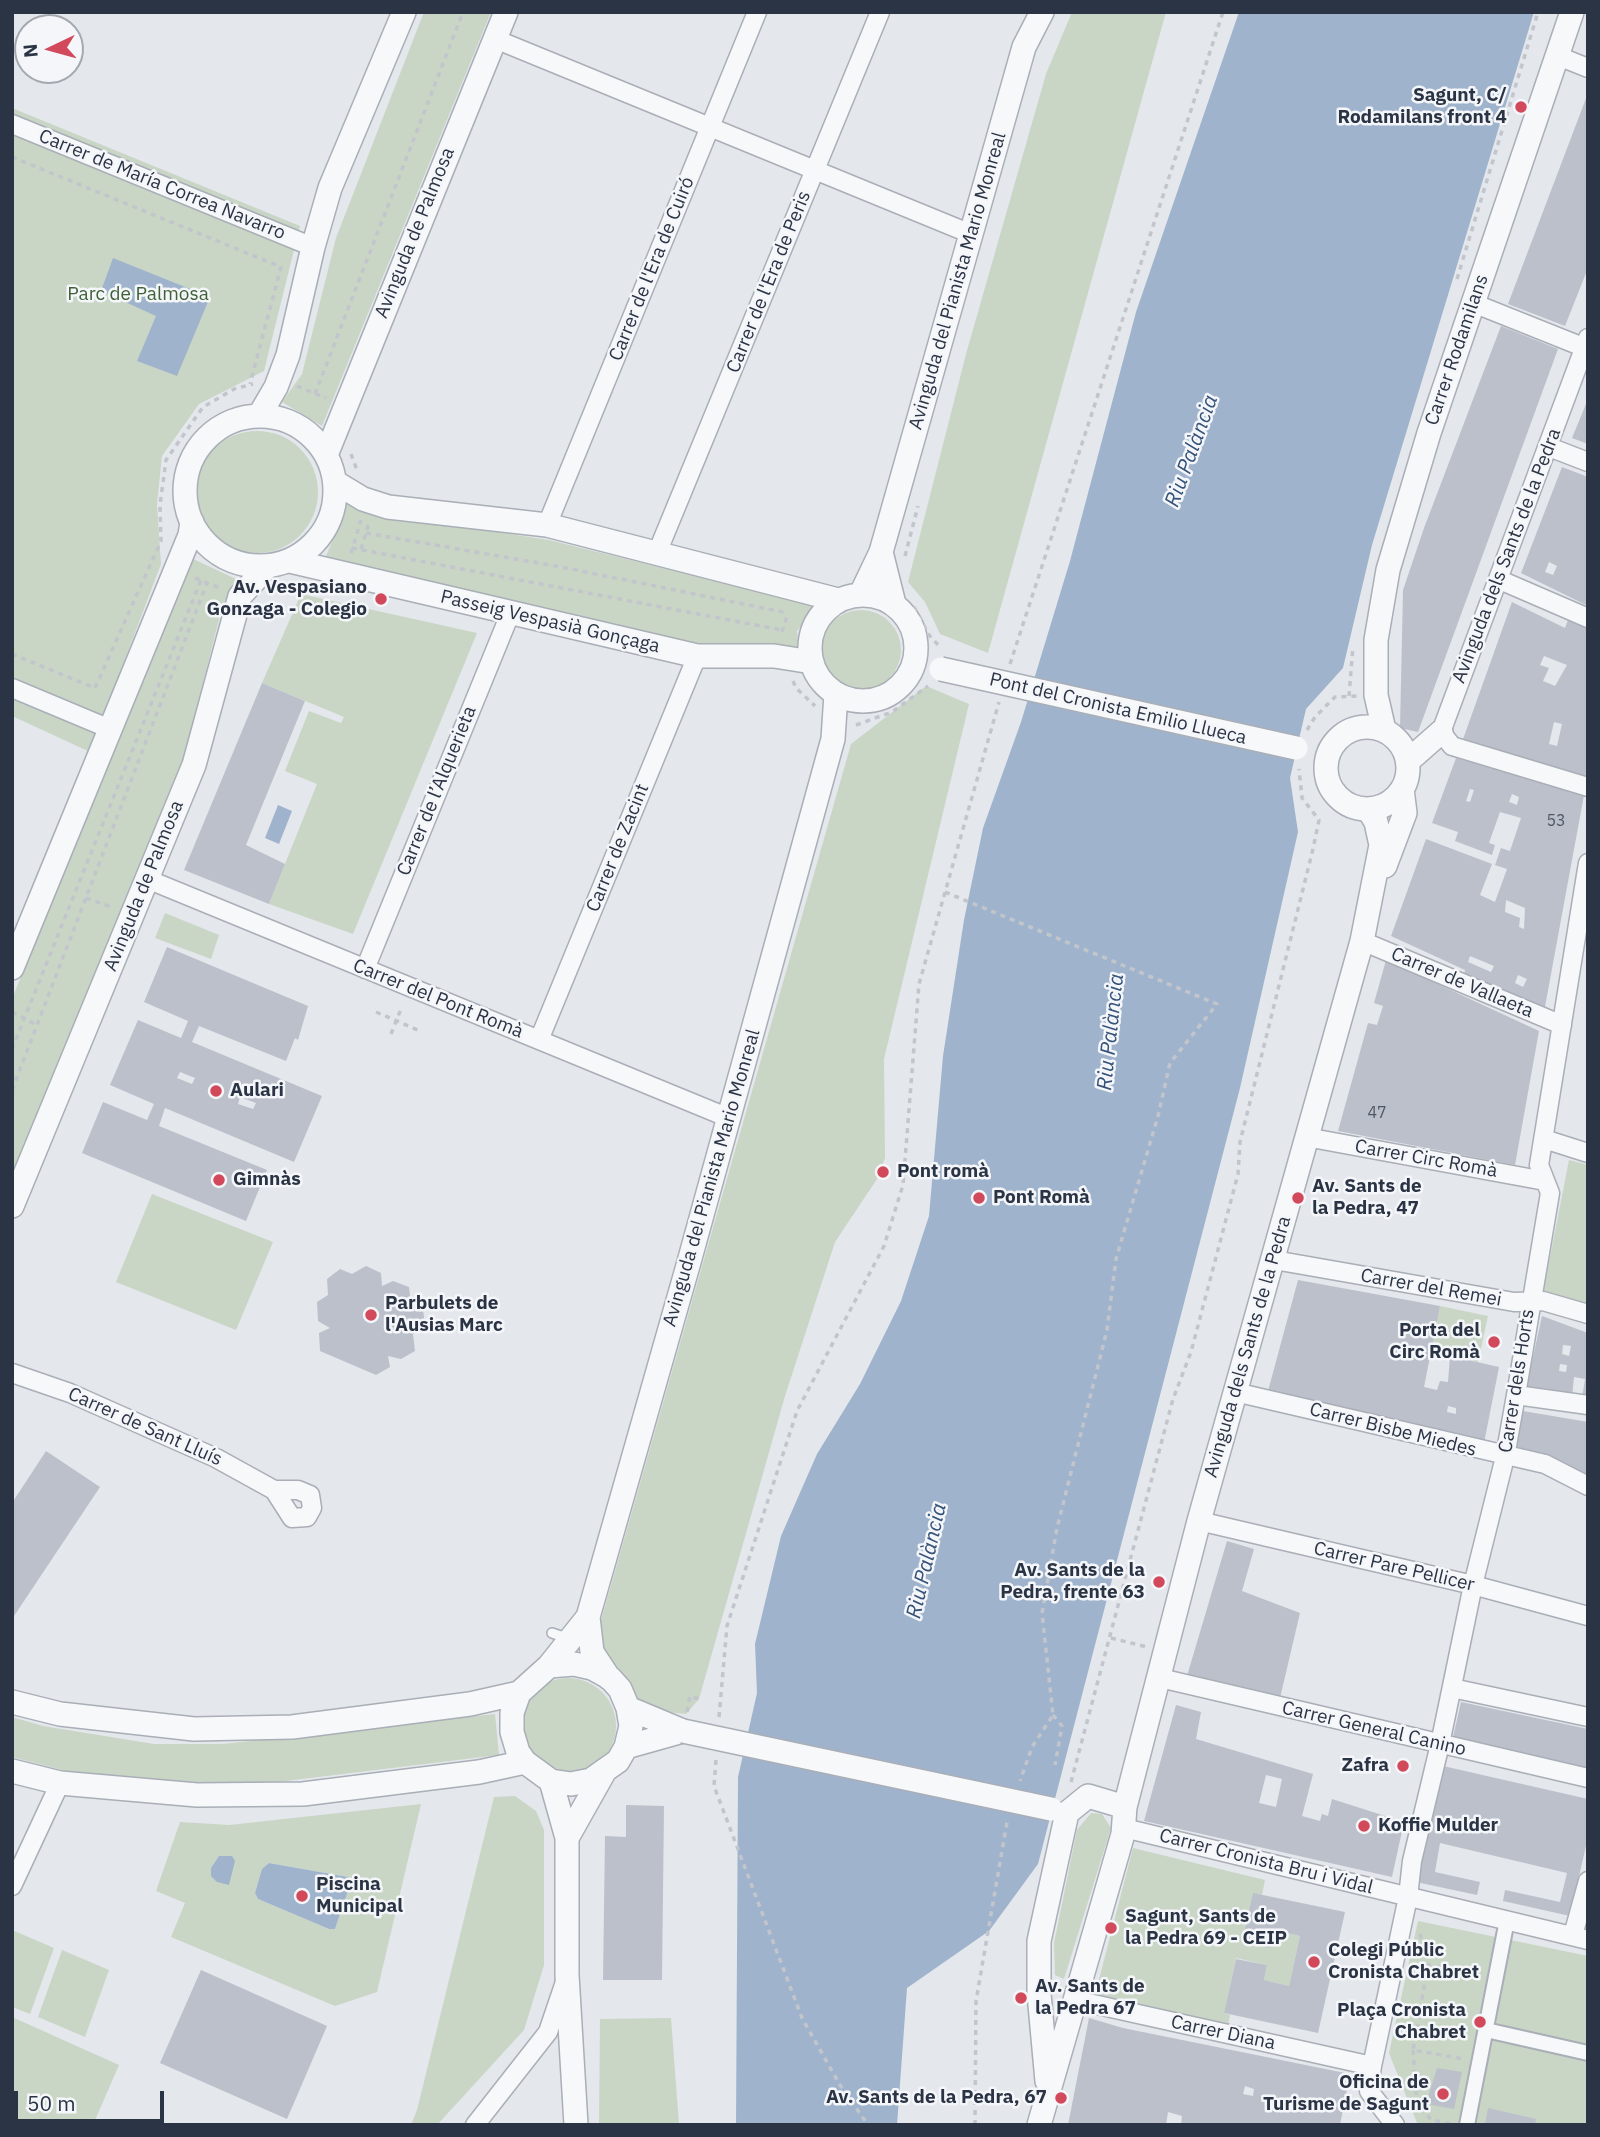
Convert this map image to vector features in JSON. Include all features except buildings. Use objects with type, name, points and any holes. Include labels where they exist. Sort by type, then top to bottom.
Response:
[{"type":"street","points":[[259,416],[279,379],[288,355],[330,188],[404,12]]},
{"type":"street","name":"Avinguda de Palmosa","points":[[326,455],[506,12]]},
{"type":"street","name":"Carrer de l'Era de Cuiró","points":[[547,525],[757,12]]},
{"type":"street","name":"Carrer de l'Era de Peris","points":[[657,553],[880,12]]},
{"type":"street","name":"Avinguda del Pianista Mario Monreal","points":[[861,594],[881,552],[1024,47],[1042,12]]},
{"type":"street","name":"Carrer Rodamilans","points":[[1374,728],[1376,640],[1388,570],[1429,433],[1572,12]]},
{"type":"street","points":[[495,39],[971,234]]},
{"type":"street","points":[[1558,56],[1588,68]]},
{"type":"street","name":"Carrer de María Correa Navarro","points":[[12,124],[313,247]]},
{"type":"street","points":[[1474,303],[1587,345]]},
{"type":"street","name":"Avinguda dels Sants de la Pedra","points":[[1408,761],[1441,732],[1587,345]]},
{"type":"street","points":[[259,416],[280,418],[298,426],[314,439],[326,455],[335,482],[334,506],[326,529],[310,548],[279,564],[244,565],[223,557],[204,542],[192,522],[185,498],[187,473],[197,451],[213,432],[235,420],[259,416]]},
{"type":"street","points":[[1549,447],[1588,462]]},
{"type":"street","points":[[335,482],[375,503],[547,525],[838,600]]},
{"type":"street","points":[[12,968],[190,535],[192,522]]},
{"type":"street","name":"Avinguda del Pianista Mario Monreal","points":[[881,552],[901,601]]},
{"type":"street","name":"Avinguda de Palmosa","points":[[12,1206],[194,765],[240,596],[279,564]]},
{"type":"street","name":"Passeig Vespasià Gonçaga","points":[[279,564],[353,574],[510,614],[696,656],[775,656],[812,662]]},
{"type":"street","points":[[1500,580],[1588,618]]},
{"type":"street","points":[[861,594],[901,601],[912,625],[916,643],[915,663],[906,680],[887,696],[864,701],[836,694],[820,679],[812,662],[810,647],[814,629],[824,612],[838,600],[861,594]]},
{"type":"street","name":"Carrer de l’Alquerieta","points":[[365,968],[510,614]]},
{"type":"street","points":[[916,643],[943,660]]},
{"type":"street","name":"Carrer de Zacint","points":[[539,1040],[696,656]]},
{"type":"street","name":"Pont del Cronista Emilio Llueca","points":[[906,680],[943,660],[1296,748],[1335,742]]},
{"type":"street","points":[[12,688],[110,729]]},
{"type":"street","name":"Avinguda del Pianista Mario Monreal","points":[[610,1678],[592,1651],[588,1617],[833,739],[836,694]]},
{"type":"street","name":"Avinguda del Pianista Mario Monreal","points":[[833,739],[864,701]]},
{"type":"street","points":[[1375,887],[1395,845],[1405,813],[1402,789],[1408,761],[1403,748],[1374,728],[1343,734],[1329,752],[1326,775],[1340,799],[1354,807],[1368,809],[1388,804],[1402,789]]},
{"type":"street","points":[[1441,732],[1452,746],[1588,787]]},
{"type":"street","name":"Pont del Cronista Emilio Llueca","points":[[1296,748],[1326,775]]},
{"type":"street","points":[[1368,809],[1376,822],[1381,845],[1375,887]]},
{"type":"street","name":"Carrer dels Horts","points":[[1408,1897],[1412,1861],[1516,1395],[1550,1193],[1539,1165],[1588,863]]},
{"type":"street","name":"Carrer del Pont Romà","points":[[147,879],[729,1118]]},
{"type":"street","name":"Avinguda dels Sants de la Pedra","points":[[1039,2125],[1124,1817],[1199,1521],[1274,1260],[1375,887]]},
{"type":"street","name":"Carrer de Vallaeta","points":[[1362,941],[1562,1025]]},
{"type":"street","name":"Carrer Circ Romà","points":[[1307,1137],[1545,1181]]},
{"type":"street","points":[[1544,1139],[1588,1153]]},
{"type":"street","name":"Carrer del Remei","points":[[1274,1260],[1514,1302],[1531,1299],[1588,1314]]},
{"type":"street","name":"Carrer de Sant Lluís","points":[[12,1373],[70,1393],[204,1452],[274,1490]]},
{"type":"street","name":"Carrer Bisbe Miedes","points":[[1235,1392],[1504,1457],[1545,1464],[1588,1486]]},
{"type":"street","points":[[1516,1395],[1588,1405]]},
{"type":"street","name":"Carrer Pare Pellicer","points":[[1199,1521],[1472,1585],[1588,1616]]},
{"type":"street","name":"Avinguda del Pianista Mario Monreal","points":[[549,1666],[561,1636],[588,1617]]},
{"type":"street","points":[[568,1838],[603,1774],[618,1760],[626,1746],[631,1726],[628,1708],[620,1689],[610,1678],[583,1666],[549,1666],[519,1693],[512,1713],[512,1731],[518,1752],[525,1762],[551,1781],[571,1784],[603,1774]]},
{"type":"street","name":"Carrer General Canino","points":[[1160,1678],[1588,1778]]},
{"type":"street","points":[[1452,1688],[1588,1717]]},
{"type":"street","points":[[12,1702],[60,1714],[194,1729],[292,1727],[470,1704],[519,1693]]},
{"type":"street","points":[[628,1708],[683,1731],[1059,1811],[1088,1796],[1124,1817]]},
{"type":"street","points":[[626,1746],[683,1731]]},
{"type":"street","points":[[12,1771],[60,1783],[197,1795],[303,1794],[479,1772],[525,1762]]},
{"type":"street","points":[[551,1781],[568,1838],[567,1975],[576,2125]]},
{"type":"street","points":[[12,1886],[60,1783]]},
{"type":"street","name":"Avinguda dels Sants de la Pedra","points":[[1048,2095],[1039,1994],[1039,1941],[1059,1811]]},
{"type":"street","name":"Carrer Cronista Bru i Vidal","points":[[1124,1817],[1408,1897]]},
{"type":"street","points":[[1386,2120],[1369,2091],[1371,2066],[1408,1897],[1580,1938],[1588,1881]]},
{"type":"street","points":[[1467,2125],[1507,1920]]},
{"type":"street","points":[[475,2125],[548,2032],[567,1975]]},
{"type":"street","points":[[1039,1994],[1075,2000]]},
{"type":"street","name":"Carrer Diana","points":[[1075,2000],[1371,2066]]},
{"type":"street","points":[[1486,2030],[1588,2053]]},
{"type":"path","points":[[315,394],[463,12]]},
{"type":"path","points":[[1008,669],[1223,12]]},
{"type":"path","points":[[12,157],[281,267],[250,384],[203,407],[166,460],[160,505],[162,541],[95,688],[12,654]]},
{"type":"path","points":[[279,379],[344,406]]},
{"type":"path","points":[[904,559],[921,497]]},
{"type":"path","points":[[353,574],[375,503]]},
{"type":"path","points":[[366,533],[556,566],[788,613]]},
{"type":"path","points":[[352,548],[782,630]]},
{"type":"path","points":[[12,1049],[201,580]]},
{"type":"path","points":[[12,1090],[207,583]]},
{"type":"path","points":[[833,739],[851,744],[856,725],[892,712],[926,686],[938,685],[943,660],[918,611],[901,601]]},
{"type":"path","points":[[775,656],[774,669],[792,680],[796,688],[819,710]]},
{"type":"path","points":[[719,1719],[727,1626],[797,1411],[884,1246],[903,1185],[919,984],[1001,695]]},
{"type":"path","points":[[1071,1782],[1172,1399],[1191,1352],[1238,1174],[1240,1142],[1313,849],[1319,820],[1302,798],[1296,748],[1315,717],[1335,697],[1376,695]]},
{"type":"path","points":[[945,892],[1217,1004],[1170,1063],[1158,1116],[1116,1259],[1107,1330],[1057,1528],[1042,1613],[1054,1715],[1062,1726],[1055,1765]]},
{"type":"path","points":[[86,898],[132,915]]},
{"type":"path","points":[[391,1034],[401,1009]]},
{"type":"path","points":[[12,1012],[37,1025]]},
{"type":"path","points":[[376,1012],[420,1031]]},
{"type":"path","points":[[1111,1638],[1166,1652]]},
{"type":"path","points":[[1020,1783],[1032,1747],[1054,1715]]},
{"type":"path","points":[[716,1759],[714,1786],[802,2018],[840,2085],[868,2125]]},
{"type":"path","points":[[975,2125],[976,2001],[1008,1819]]},
{"type":"path","points":[[1426,1901],[1419,1933],[1428,1965],[1413,2050],[1417,2106],[1432,2120],[1457,2125]]},
{"type":"path","points":[[1428,1965],[1496,1977]]},
{"type":"path","points":[[1413,2050],[1480,2062]]},
{"type":"path","points":[[1427,2125],[1432,2120]]},
{"type":"green space","points":[[424,12],[491,12],[322,426],[282,402],[302,374],[336,238]]},
{"type":"green space","points":[[1072,12],[1166,12],[988,653],[940,634],[925,602],[908,582],[966,354],[1046,74]]},
{"type":"green space","name":"Parc de Palmosa","points":[[12,108],[300,226],[264,371],[199,404],[162,456],[157,504],[161,564],[90,752],[12,716]]},
{"type":"green space","points":[[257,431],[280,436],[300,449],[313,469],[318,492],[313,515],[300,535],[280,548],[257,553],[234,548],[214,535],[201,515],[196,492],[201,469],[214,449],[234,436]]},
{"type":"green space","points":[[348,502],[379,514],[549,540],[817,606],[797,631],[799,649],[696,647],[324,561]]},
{"type":"green space","points":[[189,557],[238,580],[221,611],[179,779],[12,1183],[12,999]]},
{"type":"green space","points":[[301,594],[477,633],[353,934],[269,904],[317,784],[285,771],[309,711],[341,723],[344,717],[262,683]]},
{"type":"green space","points":[[853,610],[869,610],[890,621],[901,642],[901,658],[890,679],[869,690],[853,690],[839,684],[827,672],[821,658],[821,642],[827,628],[839,616]]},
{"type":"green space","points":[[926,686],[969,704],[884,1059],[885,1158],[877,1179],[835,1242],[785,1396],[699,1699],[686,1714],[628,1708],[592,1652],[851,744]]},
{"type":"green space","points":[[165,913],[219,935],[211,959],[155,938]]},
{"type":"green space","points":[[1569,1160],[1588,1165],[1588,1309],[1543,1293]]},
{"type":"green space","points":[[152,1194],[273,1242],[236,1330],[116,1282]]},
{"type":"green space","points":[[1440,1306],[1488,1316],[1478,1362],[1429,1351]]},
{"type":"green space","points":[[568,1678],[586,1682],[602,1692],[612,1708],[616,1726],[612,1744],[602,1760],[586,1770],[568,1774],[550,1770],[534,1760],[524,1744],[520,1726],[524,1708],[534,1692],[550,1682]]},
{"type":"green space","points":[[495,1714],[499,1755],[253,1785],[93,1778],[12,1757],[12,1717],[43,1726],[154,1744],[223,1744]]},
{"type":"green space","points":[[515,1796],[536,1811],[544,1830],[544,1965],[524,2030],[437,2125],[411,2125],[417,2110],[494,1797]]},
{"type":"green space","points":[[421,1804],[377,1992],[335,2006],[171,1937],[185,1903],[156,1891],[180,1822],[229,1825]],"holes":[[[269,1863],[348,1877],[351,1882],[335,1929],[329,1929],[258,1899],[255,1893],[262,1870]]]},
{"type":"green space","points":[[1091,1813],[1102,1814],[1111,1828],[1064,1979],[1055,1975],[1054,1943],[1077,1830]]},
{"type":"green space","points":[[1133,1848],[1265,1880],[1262,1895],[1253,1894],[1242,1941],[1274,1930],[1300,1936],[1289,1986],[1264,1980],[1267,1965],[1236,1958],[1224,2013],[1230,2015],[1228,2026],[1095,1995]]},
{"type":"green space","name":"Plaça Cronista Chabret","points":[[1418,1921],[1588,1956],[1588,2125],[1417,2123],[1389,2053]]},
{"type":"green space","points":[[12,1930],[54,1948],[30,2014],[12,2007]]},
{"type":"green space","points":[[62,1950],[109,1970],[85,2037],[38,2017]]},
{"type":"green space","points":[[12,2017],[119,2065],[93,2125],[12,2125]]},
{"type":"green space","points":[[671,2018],[679,2125],[599,2125],[600,2019]]},
{"type":"water","name":"Riu Palància","points":[[1239,12],[1534,12],[1372,545],[1343,668],[1306,709],[1290,778],[1298,832],[1240,1088],[1038,1864],[989,1931],[907,1988],[897,2125],[736,2125],[738,1777],[757,1693],[755,1644],[781,1536],[817,1454],[860,1384],[901,1301],[929,1216],[943,1056],[964,920],[983,828],[1021,722],[1070,561],[1136,312]]},
{"type":"water","points":[[113,258],[210,297],[177,376],[137,361],[156,316],[101,291]]},
{"type":"water","points":[[278,805],[292,811],[279,844],[265,838]]},
{"type":"water","points":[[219,1856],[232,1856],[235,1861],[229,1885],[217,1882],[211,1876],[211,1868]]},
{"type":"water","name":"Piscina Municipal","points":[[269,1863],[348,1877],[351,1882],[335,1929],[329,1929],[258,1899],[255,1893],[262,1869]]},
{"type":"place","name":"Sagunt, C/ Rodamilans front 4","points":[[1521,107]]},
{"type":"place","name":"Av. Vespasiano Gonzaga - Colegio","points":[[381,599]]},
{"type":"place","name":"Aulari","points":[[216,1091]]},
{"type":"place","name":"Pont romà","points":[[883,1172]]},
{"type":"place","name":"Gimnàs","points":[[219,1180]]},
{"type":"place","name":"Pont Romà","points":[[979,1198]]},
{"type":"place","name":"Av. Sants de la Pedra, 47","points":[[1298,1198]]},
{"type":"place","name":"Parbulets de l'Ausias Marc","points":[[371,1315]]},
{"type":"place","name":"Porta del Circ Romà","points":[[1494,1342]]},
{"type":"place","name":"Av. Sants de la Pedra, frente 63","points":[[1159,1582]]},
{"type":"place","name":"Zafra","points":[[1403,1766]]},
{"type":"place","name":"Koffie Mulder","points":[[1364,1826]]},
{"type":"place","name":"Piscina Municipal","points":[[302,1896]]},
{"type":"place","name":"Sagunt, Sants de la Pedra 69 - CEIP","points":[[1111,1928]]},
{"type":"place","name":"Colegi Públic Cronista Chabret","points":[[1314,1962]]},
{"type":"place","name":"Av. Sants de la Pedra 67","points":[[1021,1998]]},
{"type":"place","name":"Plaça Cronista Chabret","points":[[1480,2022]]},
{"type":"place","name":"Oficina de Turisme de Sagunt","points":[[1443,2094]]},
{"type":"place","name":"Av. Sants de la Pedra, 67","points":[[1061,2098]]}]
